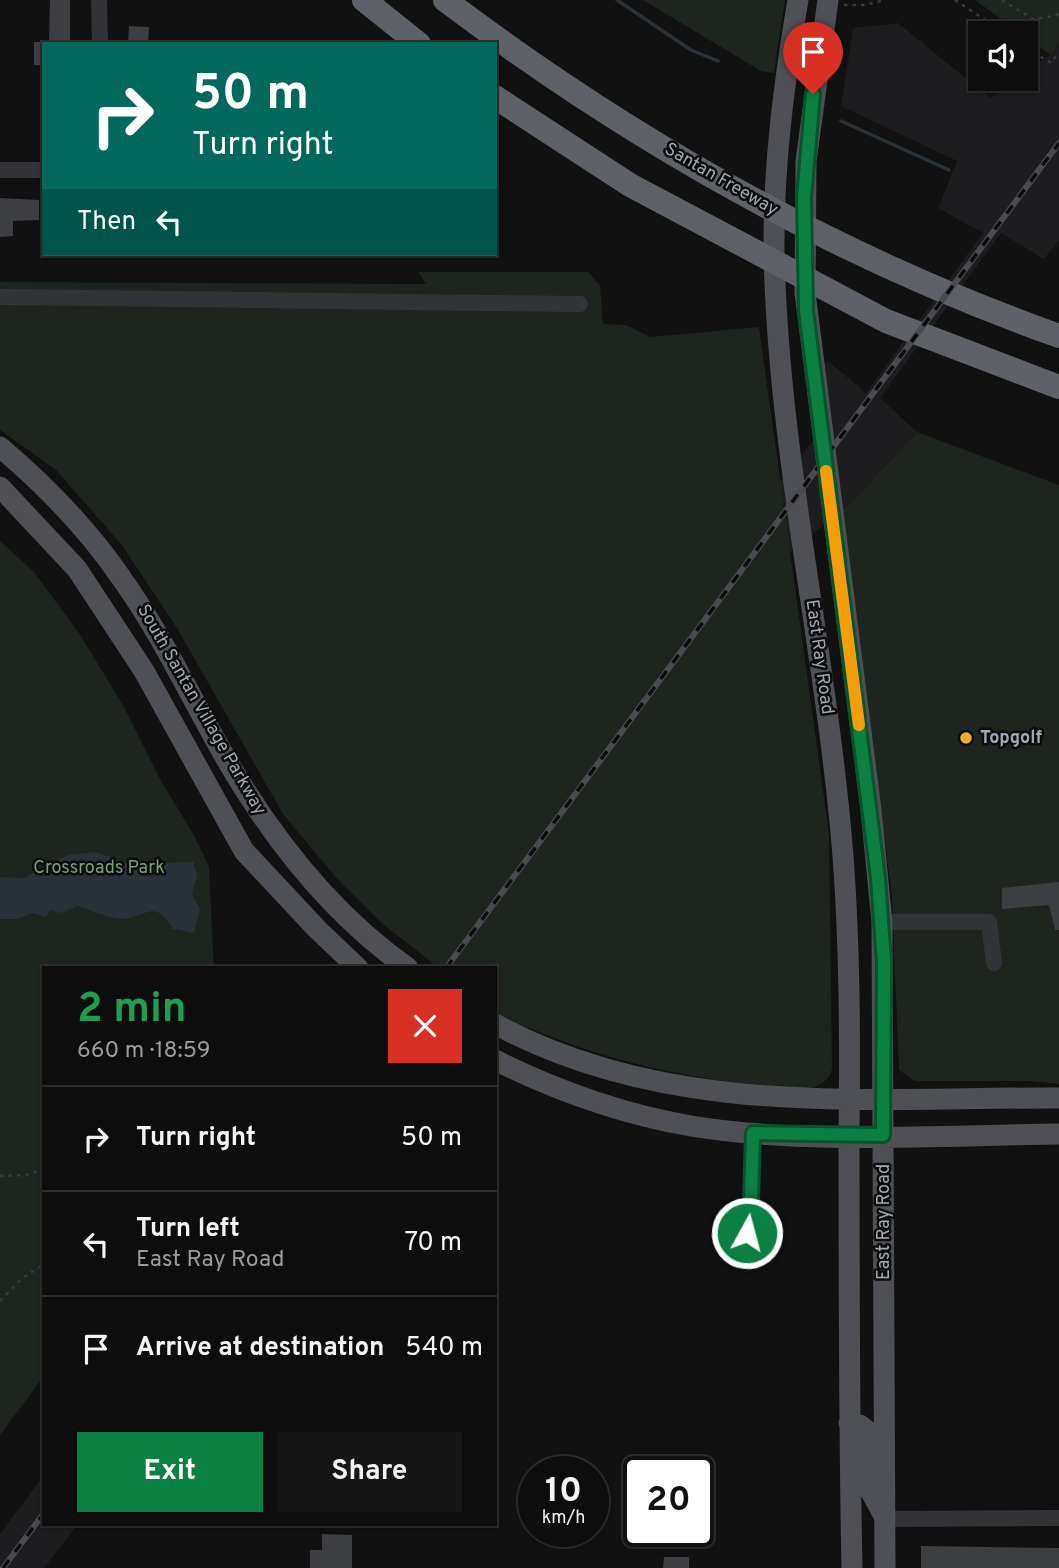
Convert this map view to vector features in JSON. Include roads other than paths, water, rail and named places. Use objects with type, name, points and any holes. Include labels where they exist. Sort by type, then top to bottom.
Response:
[{"type":"highway","points":[[364,0],[416,42]]},
{"type":"highway","name":"Santan Freeway","points":[[445,0],[541,69],[680,158],[817,234],[933,289],[1059,336]]},
{"type":"highway","points":[[497,98],[630,185],[862,309],[1059,387]]},
{"type":"main road","name":"East Ray Road","points":[[798,0],[778,146],[774,251],[778,330],[796,496],[835,768],[845,897],[850,1099],[849,1423],[852,1568]]},
{"type":"main road","name":"East Ray Road","points":[[836,3],[806,161],[804,260],[808,342],[871,810],[882,922],[885,1568]]},
{"type":"main road","name":"South Santan Village Parkway","points":[[0,447],[73,517],[123,579],[225,757],[287,851],[364,934],[405,966]]},
{"type":"main road","name":"South Santan Village Parkway","points":[[0,487],[78,569],[145,671],[244,851],[356,966]]},
{"type":"main road","points":[[497,1025],[586,1064],[663,1084],[746,1096],[850,1099],[1059,1098]]},
{"type":"main road","points":[[497,1061],[548,1086],[638,1115],[693,1126],[753,1133],[1059,1134]]},
{"type":"main road","points":[[849,1423],[860,1425],[869,1432],[870,1490],[885,1519]]},
{"type":"street","points":[[99,0],[100,42]]},
{"type":"street","points":[[0,170],[42,170]]},
{"type":"street","points":[[0,297],[580,304]]},
{"type":"street","points":[[882,922],[989,922],[994,962]]},
{"type":"street","points":[[733,1254],[747,1233],[753,1133]]},
{"type":"street","points":[[885,1519],[1059,1518]]},
{"type":"waterway","points":[[617,0],[691,50],[718,61]]},
{"type":"waterway","points":[[841,121],[949,170]]},
{"type":"railway","points":[[447,966],[1059,143]]},
{"type":"railway","points":[[3,1568],[42,1516]]},
{"type":"place","name":"Topgolf","points":[[966,738]]},
{"type":"park label","name":"Crossroads Park","points":[[99,868]]}]
